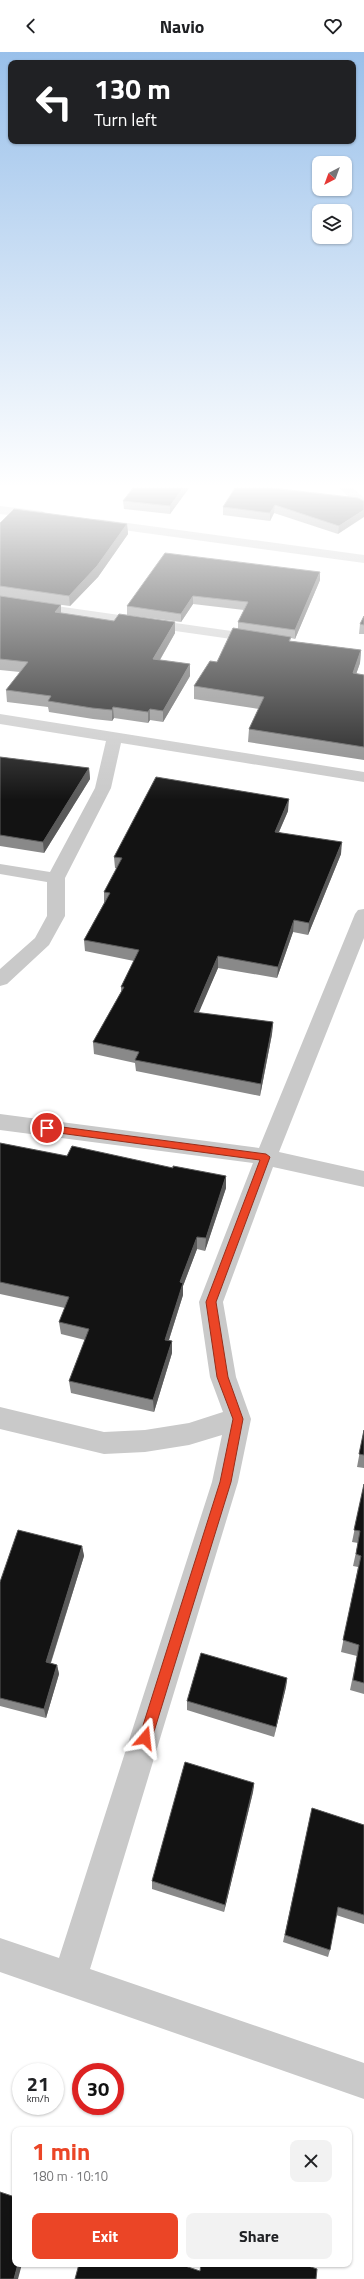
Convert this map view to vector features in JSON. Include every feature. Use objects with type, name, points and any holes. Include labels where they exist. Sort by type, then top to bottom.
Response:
[{"type":"street","points":[[0,602],[277,641]]},
{"type":"street","points":[[0,719],[364,777]]},
{"type":"street","points":[[0,980],[42,941],[56,916],[56,878],[103,788],[115,737]]},
{"type":"street","points":[[0,869],[56,878]]},
{"type":"street","points":[[70,1979],[225,1482],[238,1419],[223,1377],[211,1302],[266,1157],[364,914]]},
{"type":"street","points":[[0,1122],[266,1157],[364,1179]]},
{"type":"street","points":[[0,1418],[104,1443],[145,1441],[189,1434],[238,1419]]},
{"type":"street","points":[[0,1955],[364,2081]]},
{"type":"building","points":[[41,592],[73,592],[69,596]]},
{"type":"building","points":[[137,592],[311,592],[295,630],[238,622],[248,602],[193,596],[181,614],[127,606]]},
{"type":"building","points":[[0,596],[61,605],[55,612],[114,621],[119,614],[175,622],[153,659],[190,664],[163,711],[150,709],[148,712],[113,707],[112,710],[92,708],[48,701],[51,696],[6,690],[28,662],[0,659]]},
{"type":"building","points":[[364,616],[364,625],[360,624]]},
{"type":"building","points":[[233,628],[291,637],[289,641],[361,650],[353,673],[364,675],[364,747],[249,729],[264,697],[194,686],[210,661],[217,662]]},
{"type":"building","points":[[0,757],[89,768],[43,842],[0,835]]},
{"type":"building","points":[[156,777],[289,799],[275,832],[342,842],[309,923],[294,920],[278,967],[218,956],[194,1012],[273,1022],[261,1084],[135,1060],[139,1052],[93,1042],[124,987],[121,987],[139,950],[84,940],[110,893],[104,892],[122,858],[114,857]]},
{"type":"building","points":[[0,1143],[67,1156],[72,1146],[173,1168],[173,1166],[226,1176],[206,1238],[197,1237],[180,1282],[183,1283],[165,1340],[172,1341],[153,1400],[69,1381],[89,1329],[59,1322],[69,1297],[0,1282]]},
{"type":"building","points":[[364,1430],[364,1455],[359,1454]]},
{"type":"building","points":[[364,1484],[364,1683],[353,1680],[359,1645],[343,1640],[361,1556],[356,1554],[360,1531],[354,1530]]},
{"type":"building","points":[[18,1530],[82,1546],[46,1662],[57,1665],[44,1709],[0,1698],[0,1582]]},
{"type":"building","points":[[201,1653],[287,1678],[276,1727],[187,1701]]},
{"type":"building","points":[[185,1762],[254,1783],[225,1905],[152,1881]]},
{"type":"building","points":[[312,1808],[364,1825],[364,1915],[338,1907],[330,1950],[285,1935]]},
{"type":"building","points":[[0,2192],[12,2196],[12,2267],[17,2267],[14,2279],[0,2279]]},
{"type":"building","points":[[78,2267],[188,2267],[200,2271],[201,2267],[311,2267],[317,2269],[316,2279],[75,2279]]},
{"type":"route","points":[[47,1128],[266,1157],[211,1302],[223,1377],[238,1419],[225,1482],[145,1738]]}]
